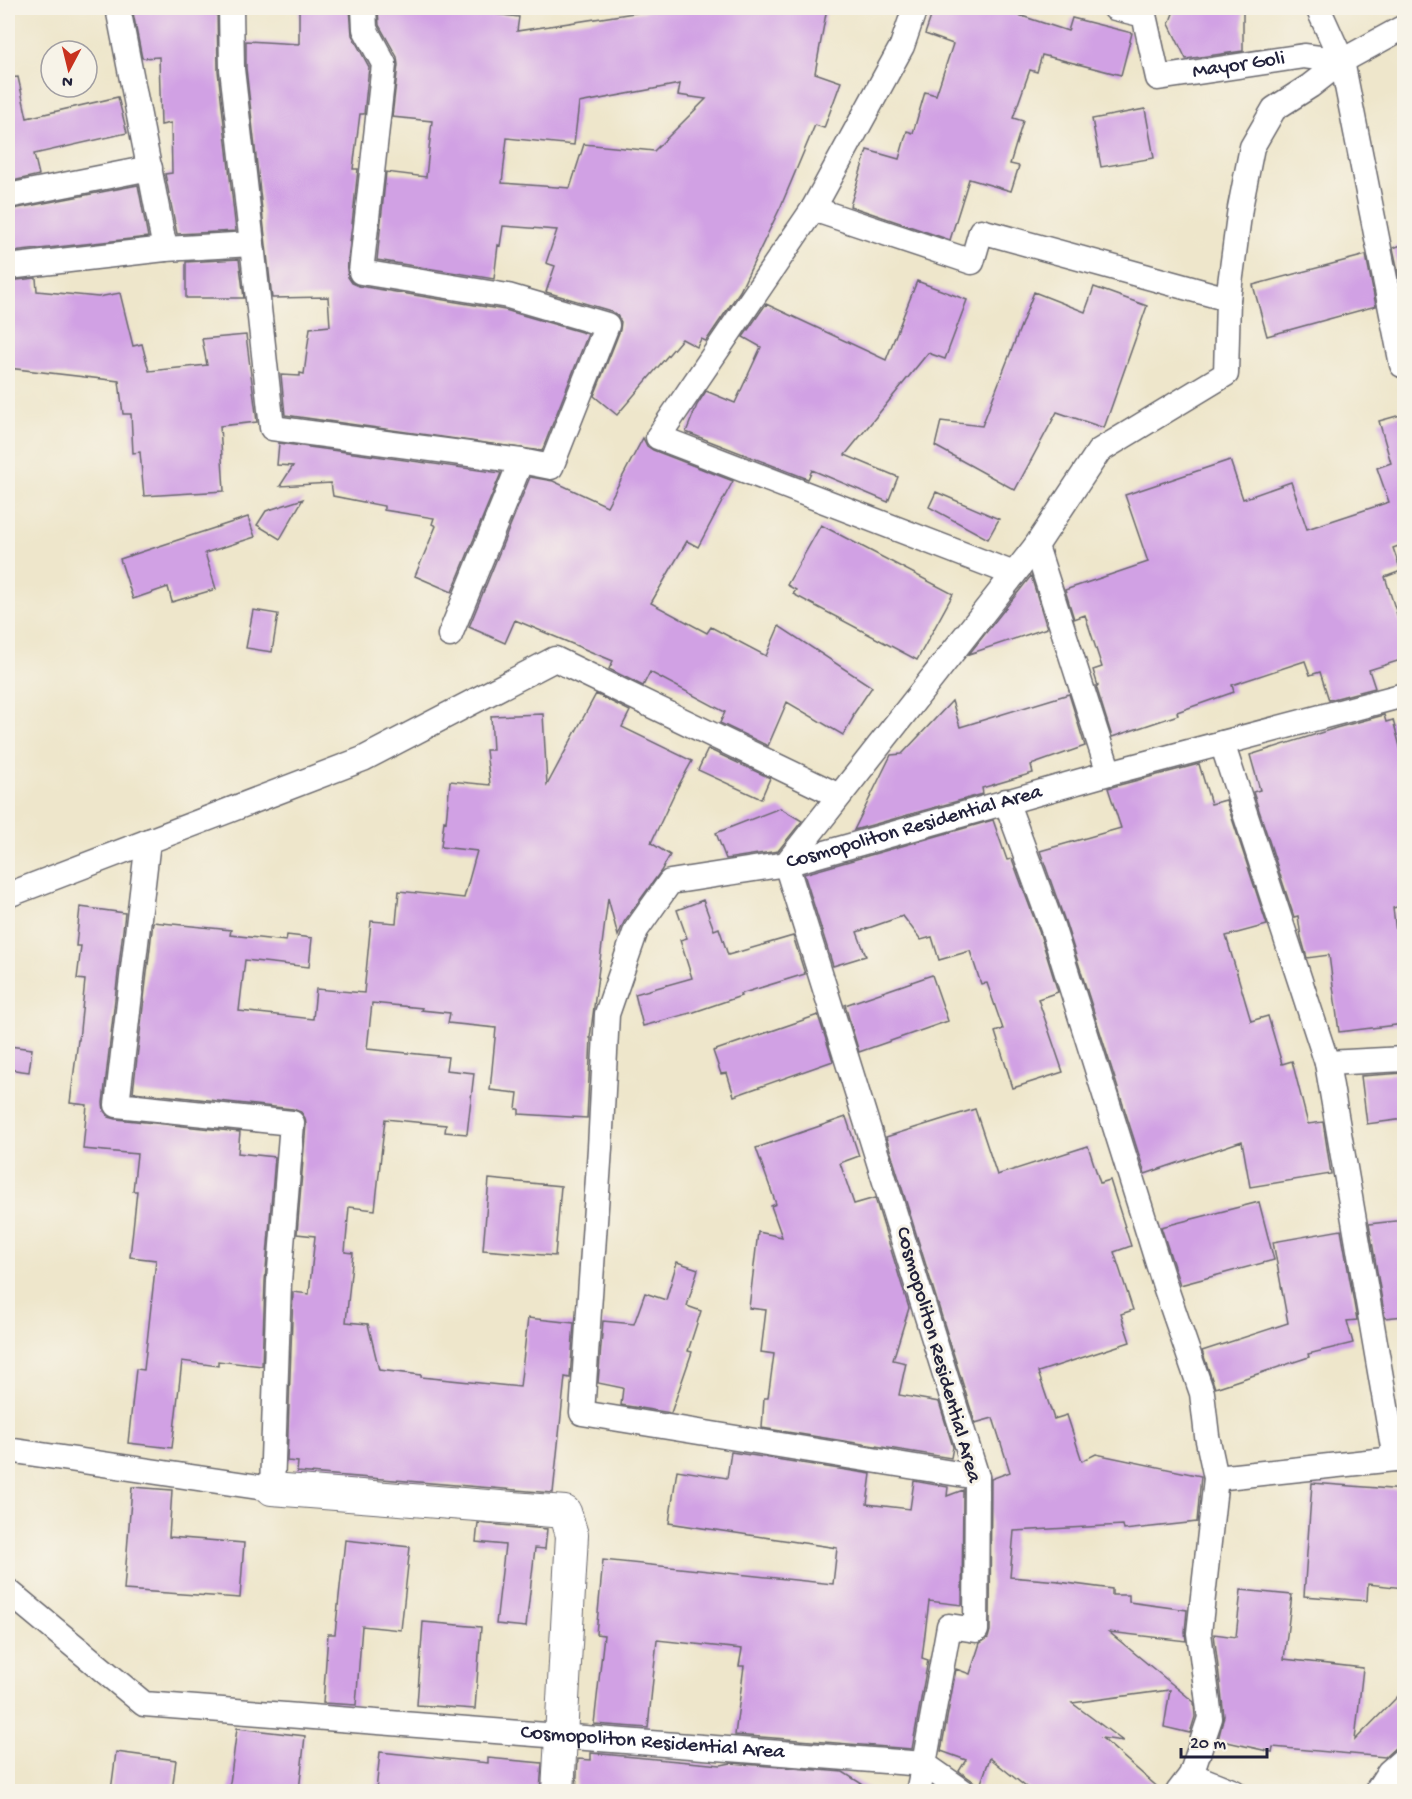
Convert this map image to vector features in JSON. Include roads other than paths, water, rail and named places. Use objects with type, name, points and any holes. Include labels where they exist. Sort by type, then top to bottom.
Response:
[{"type":"street","points":[[118,8],[165,249]]},
{"type":"street","points":[[231,8],[232,69],[272,428],[551,467],[607,325],[508,296],[361,272],[384,64],[365,29],[364,8]]},
{"type":"street","points":[[915,8],[902,45],[813,209],[658,437],[1014,574]]},
{"type":"street","name":"Mayor Goli","points":[[1115,8],[1144,15],[1158,78],[1304,56],[1342,61]]},
{"type":"street","points":[[1318,8],[1342,61],[1390,309],[1402,365],[1404,365]]},
{"type":"street","points":[[977,1477],[582,1413],[607,1014],[636,930],[670,882],[786,864],[1036,546],[1099,451],[1226,374],[1228,299],[1240,208],[1252,147],[1274,109],[1310,86],[1342,61],[1404,27]]},
{"type":"street","points":[[8,196],[150,168]]},
{"type":"street","points":[[813,209],[972,262],[981,231],[1228,299]]},
{"type":"street","points":[[8,267],[165,249],[252,244]]},
{"type":"street","points":[[450,634],[521,461]]},
{"type":"street","points":[[1036,546],[1109,773]]},
{"type":"street","points":[[8,895],[363,759],[555,660],[839,796]]},
{"type":"street","name":"Cosmopoliton Residential Area","points":[[8,1591],[144,1704],[924,1764],[949,1626],[976,1630],[977,1477],[786,864],[1006,801],[1404,695]]},
{"type":"street","points":[[1216,1478],[1400,1459],[1326,1063],[1222,743]]},
{"type":"street","points":[[1006,801],[1053,929],[1165,1286],[1202,1393],[1207,1436],[1216,1478],[1199,1633],[1210,1718],[1185,1783],[1234,1791]]},
{"type":"street","points":[[148,841],[117,1105],[292,1123],[279,1282],[272,1489]]},
{"type":"street","points":[[1326,1063],[1404,1059]]},
{"type":"street","points":[[8,1450],[272,1489],[565,1512],[572,1535],[558,1791]]},
{"type":"street","points":[[1376,1791],[1389,1772],[1404,1760]]},
{"type":"street","points":[[918,1791],[924,1764],[964,1791]]}]
